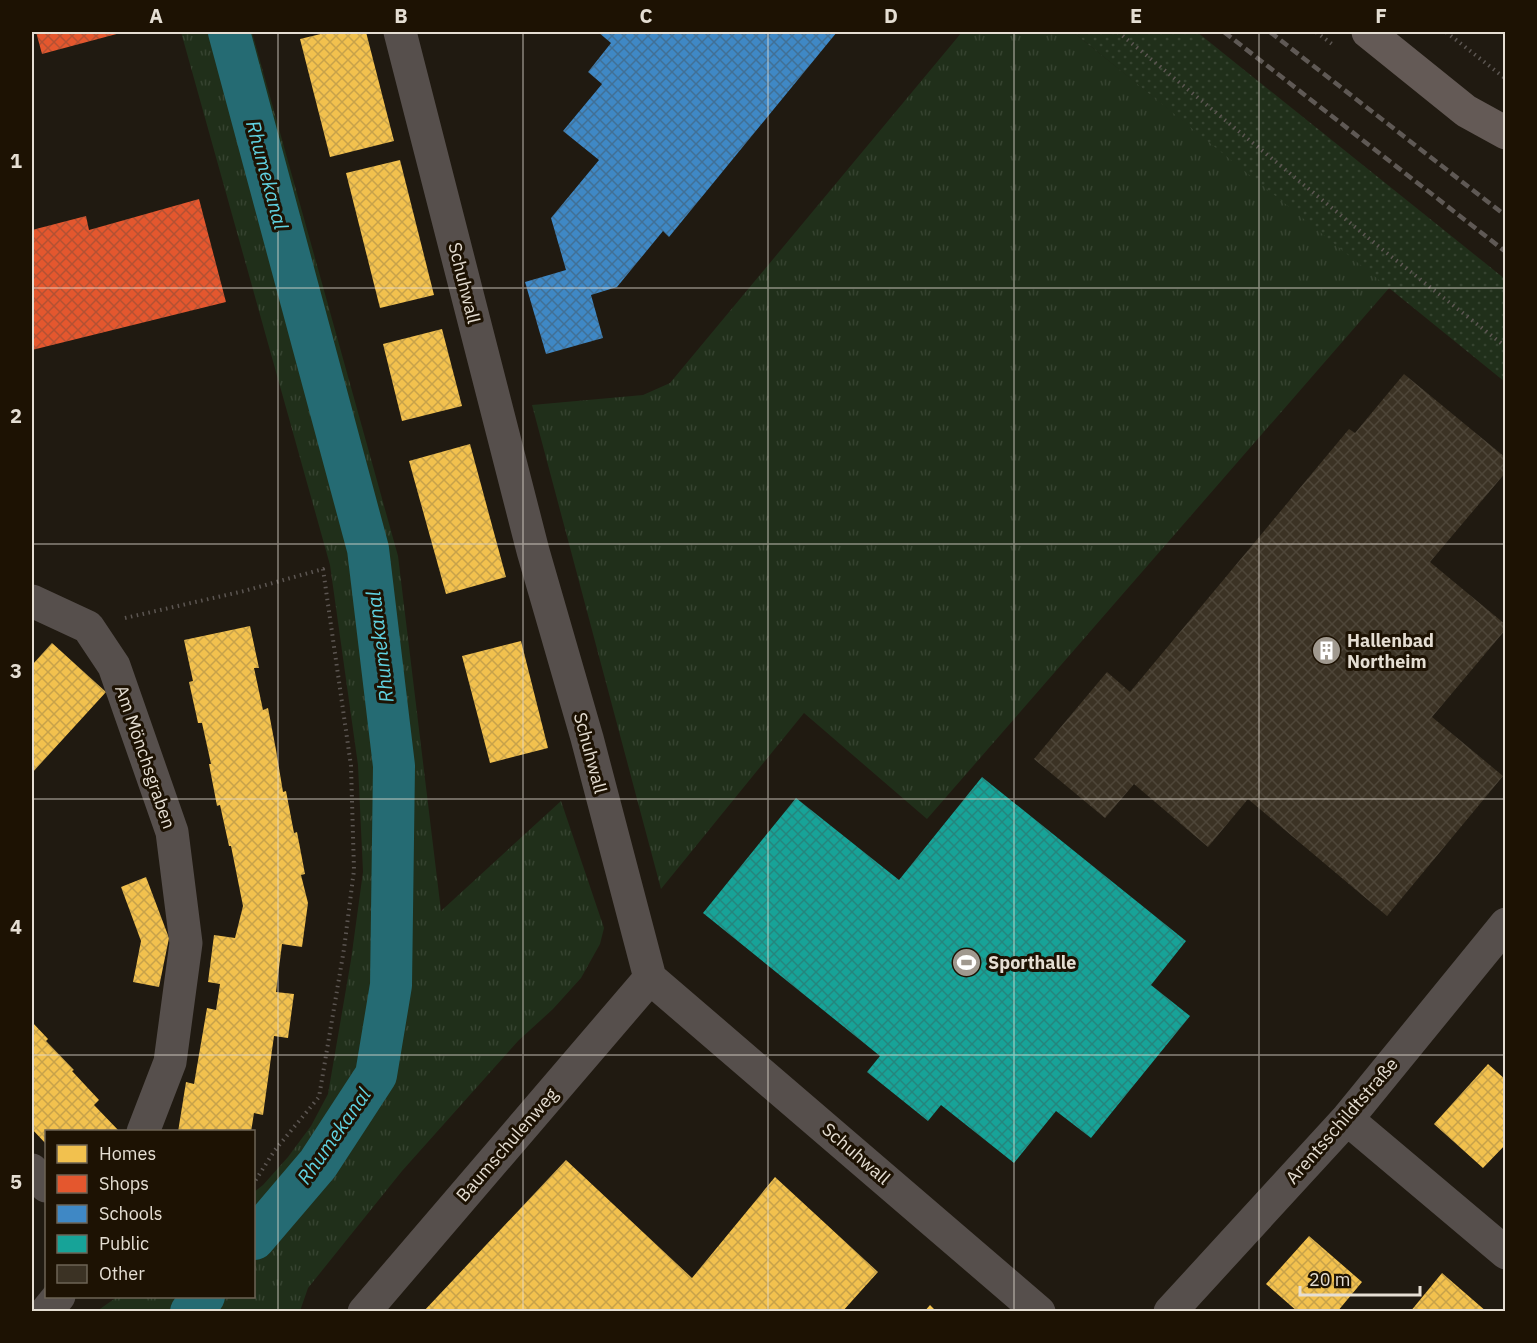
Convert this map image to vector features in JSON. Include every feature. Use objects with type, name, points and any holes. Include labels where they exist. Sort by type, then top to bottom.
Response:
[{"type":"main road","points":[[1368,32],[1466,111],[1506,133]]},
{"type":"street","name":"Schuhwall","points":[[400,32],[530,540],[650,978],[1040,1311]]},
{"type":"street","points":[[32,601],[88,627]]},
{"type":"street","name":"Am Mönchsgraben","points":[[88,627],[114,666],[172,832],[186,943],[170,1062],[143,1130]]},
{"type":"street","name":"Arentsschildtstraße","points":[[1170,1311],[1347,1119],[1506,924]]},
{"type":"street","name":"Baumschulenweg","points":[[364,1311],[650,978]]},
{"type":"street","points":[[1347,1119],[1506,1252]]},
{"type":"street","points":[[32,1170],[45,1185]]},
{"type":"street","points":[[46,1311],[57,1298]]},
{"type":"path","points":[[1119,32],[1383,250],[1506,347]]},
{"type":"path","points":[[1446,32],[1506,79]]},
{"type":"path","points":[[88,627],[244,591],[323,568],[351,766],[353,884],[320,1097],[275,1150],[255,1181]]},
{"type":"green space","points":[[181,32],[252,32],[398,556],[441,911],[561,801],[604,928],[600,944],[581,978],[553,1009],[518,1041],[402,1171],[308,1288],[300,1311],[97,1311],[116,1298],[255,1298],[255,1191],[288,1157],[311,1126],[328,1094],[351,960],[363,872],[358,765],[330,565]]},
{"type":"green space","points":[[962,32],[1073,32],[1390,287],[927,819],[804,713],[661,889],[532,405],[643,395],[670,383]]},
{"type":"green space","points":[[1073,32],[1197,32],[1505,279],[1505,382]]},
{"type":"building: Homes","points":[[329,32],[366,32],[394,141],[330,157],[300,39]]},
{"type":"building: Homes","points":[[400,160],[434,295],[380,308],[346,173]]},
{"type":"building: Homes","points":[[442,329],[462,406],[402,421],[383,344]]},
{"type":"building: Homes","points":[[470,444],[506,577],[446,594],[409,461]]},
{"type":"building: Homes","points":[[250,626],[259,668],[254,668],[263,710],[268,708],[283,792],[286,791],[305,874],[301,875],[308,903],[302,947],[282,944],[276,992],[294,994],[288,1038],[274,1036],[263,1115],[254,1113],[251,1130],[178,1130],[186,1082],[194,1084],[207,1008],[216,1010],[220,984],[208,982],[214,935],[235,938],[243,906],[231,846],[229,846],[220,805],[217,806],[202,723],[198,723],[189,682],[193,681],[184,640]]},
{"type":"building: Homes","points":[[521,641],[548,748],[490,763],[462,656]]},
{"type":"building: Homes","points":[[52,643],[106,692],[32,773],[32,665]]},
{"type":"building: Homes","points":[[146,877],[169,938],[159,987],[133,982],[141,941],[121,887]]},
{"type":"building: Homes","points":[[32,1022],[99,1100],[94,1105],[118,1130],[45,1130],[45,1143],[32,1129]]},
{"type":"building: Homes","points":[[1488,1064],[1506,1080],[1506,1144],[1483,1168],[1434,1124]]},
{"type":"building: Homes","points":[[566,1160],[692,1278],[775,1177],[878,1272],[842,1312],[423,1312]]},
{"type":"building: Homes","points":[[1309,1236],[1362,1282],[1337,1312],[1298,1312],[1266,1284]]},
{"type":"building: Homes","points":[[1442,1273],[1487,1312],[1410,1312]]},
{"type":"building: Homes","points":[[930,1305],[937,1312],[924,1312]]},
{"type":"building: Shops","points":[[36,32],[124,32],[42,54]]},
{"type":"building: Shops","points":[[199,199],[226,302],[32,350],[32,230],[86,216],[89,230]]},
{"type":"building: Schools","points":[[598,32],[837,32],[669,237],[663,231],[617,287],[591,295],[603,338],[546,354],[525,282],[566,270],[551,218],[599,160],[563,131],[602,84],[588,72],[611,43]]},
{"type":"building: Public","name":"Sporthalle","points":[[982,777],[1186,941],[1151,985],[1190,1016],[1091,1138],[1056,1111],[1014,1163],[941,1105],[928,1121],[867,1072],[880,1056],[703,913],[796,798],[899,880]]},
{"type":"building: Other","name":"Hallenbad Northeim","points":[[1404,374],[1506,458],[1506,472],[1430,562],[1506,625],[1506,629],[1432,717],[1503,776],[1387,916],[1248,799],[1208,847],[1134,784],[1105,818],[1034,759],[1107,672],[1130,692],[1349,429],[1355,433]]},
{"type":"waterway","name":"Rhumekanal","points":[[229,32],[368,549],[394,766],[391,985],[376,1075],[318,1164],[255,1238]]},
{"type":"waterway","name":"Rhumekanal","points":[[191,1312],[202,1298]]},
{"type":"railway","points":[[1224,32],[1506,252]]},
{"type":"railway","points":[[1270,32],[1506,216]]},
{"type":"place","name":"Hallenbad Northeim","points":[[1326,651]]},
{"type":"place","name":"Sporthalle","points":[[967,963]]}]
